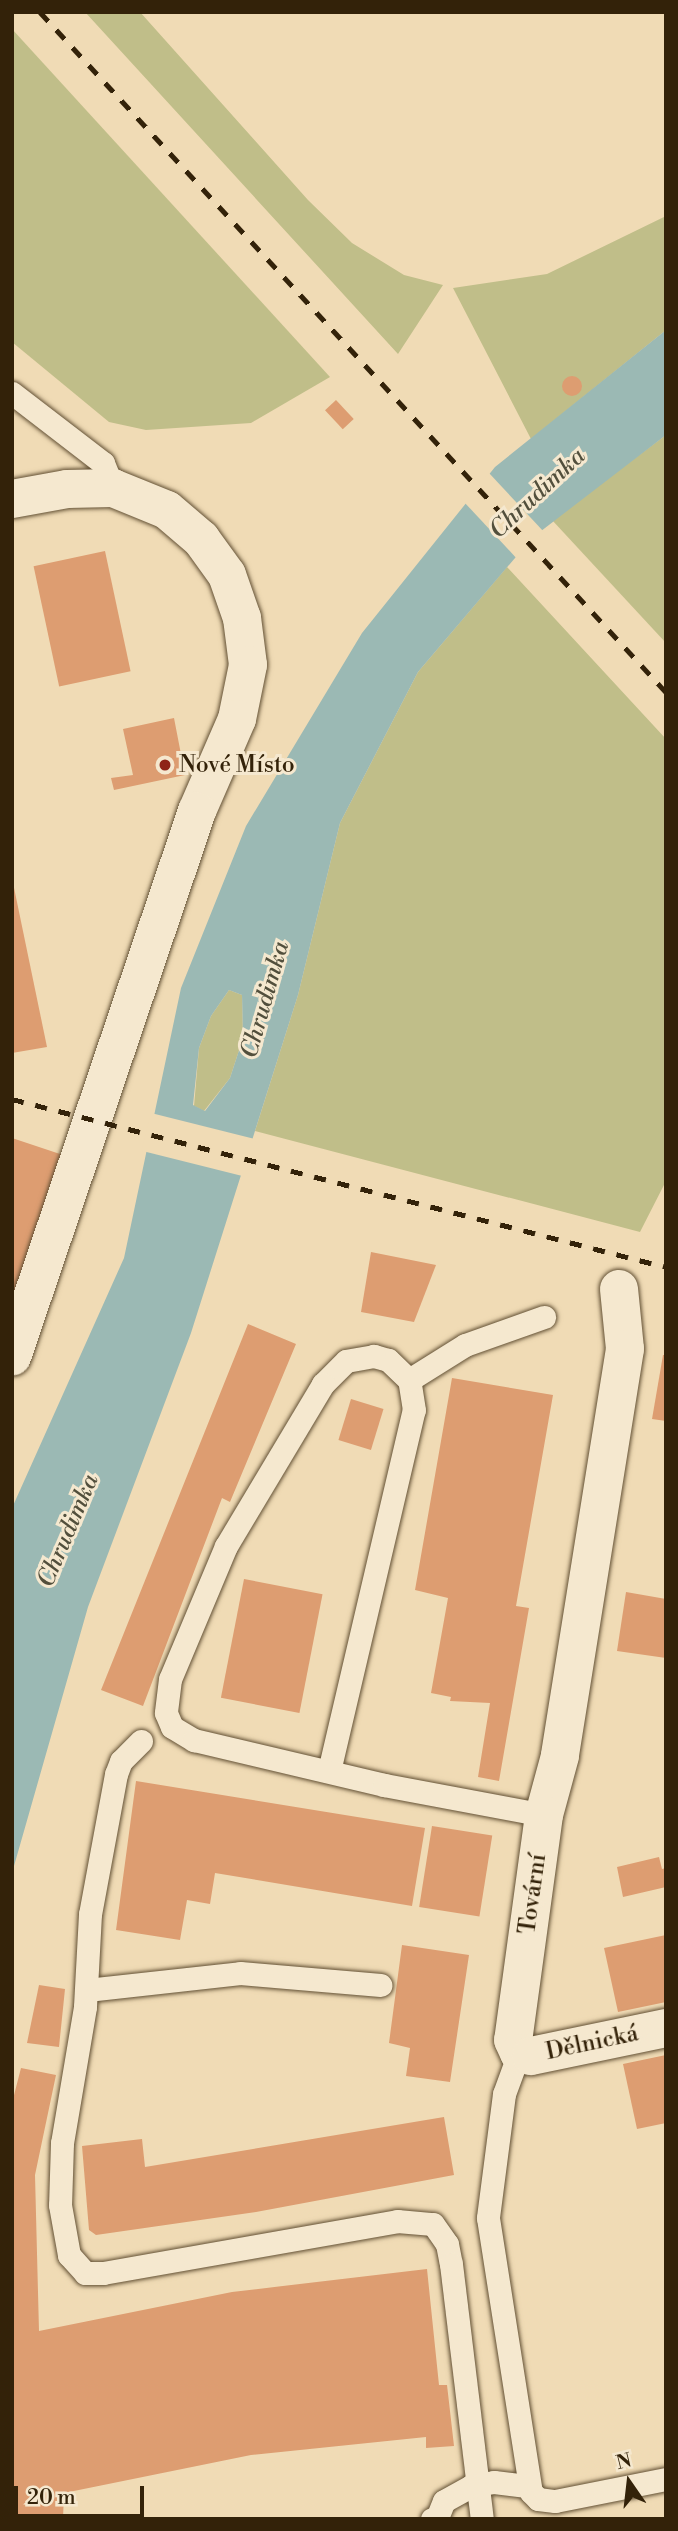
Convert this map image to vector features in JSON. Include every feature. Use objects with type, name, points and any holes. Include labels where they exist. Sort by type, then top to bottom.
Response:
[{"type":"street","points":[[12,499],[67,489],[113,488],[167,510],[216,556],[242,618],[248,665],[237,719],[197,811],[12,1357]]},
{"type":"street","name":"Tovární","points":[[519,2053],[513,2030],[544,1815],[560,1756],[625,1349],[619,1289]]},
{"type":"street","name":"Dělnická","points":[[519,2053],[541,2054],[666,2028]]},
{"type":"lane","points":[[12,393],[103,463],[113,488]]},
{"type":"lane","points":[[409,1380],[465,1345],[544,1317]]},
{"type":"lane","points":[[329,1771],[414,1410],[409,1380],[388,1360],[359,1356],[340,1365],[323,1384],[226,1546],[165,1697],[172,1727],[194,1740],[329,1771],[544,1815]]},
{"type":"lane","points":[[141,1741],[121,1761],[116,1774],[90,1914],[87,1990],[62,2143],[60,2205],[73,2264],[85,2273],[103,2273],[397,2221],[433,2224],[449,2252],[482,2519]]},
{"type":"lane","points":[[87,1990],[240,1973],[380,1985]]},
{"type":"lane","name":"Tovární","points":[[519,2053],[504,2094],[488,2218],[531,2491]]},
{"type":"lane","points":[[436,2519],[447,2499],[479,2485],[531,2491],[555,2501],[666,2479]]},
{"type":"shaded area","points":[[85,12],[140,12],[308,200],[352,243],[404,275],[443,285],[398,354]]},
{"type":"shaded area","points":[[12,29],[330,377],[251,423],[146,430],[109,422],[12,342]]},
{"type":"shaded area","points":[[666,216],[666,330],[531,439],[453,288],[547,274]]},
{"type":"shaded area","points":[[666,435],[666,643],[552,520]]},
{"type":"shaded area","points":[[507,567],[666,739],[666,1181],[640,1232],[255,1131],[298,995],[340,823],[418,672]]},
{"type":"shaded area","points":[[229,990],[242,995],[243,1038],[230,1078],[204,1111],[194,1106],[199,1048],[211,1016]]},
{"type":"water","name":"Chrudimka","points":[[666,330],[666,435],[532,538],[418,672],[340,823],[298,995],[191,1333],[88,1607],[12,1873],[12,1508],[124,1258],[181,988],[246,826],[362,633],[495,467]],"holes":[[[229,990],[242,995],[243,1038],[230,1078],[205,1111],[193,1105],[199,1048],[211,1016]]]},
{"type":"pier","points":[[489,473],[544,532],[516,558],[461,499]]},
{"type":"pier","points":[[151,1113],[256,1139],[246,1177],[142,1151]]},
{"type":"building","points":[[572,376],[579,379],[582,386],[579,393],[572,396],[565,393],[562,386],[565,379]]},
{"type":"building","points":[[336,400],[354,419],[343,429],[325,410]]},
{"type":"building","points":[[105,551],[131,671],[59,686],[34,566]]},
{"type":"building","points":[[174,718],[185,775],[114,790],[111,778],[133,775],[123,729]]},
{"type":"building","points":[[12,878],[47,1047],[12,1053]]},
{"type":"building","points":[[12,1138],[63,1155],[12,1304]]},
{"type":"building","points":[[371,1252],[436,1265],[414,1322],[361,1312]]},
{"type":"building","points":[[248,1324],[296,1344],[230,1502],[222,1498],[143,1706],[101,1690]]},
{"type":"building","points":[[663,1355],[666,1355],[666,1421],[652,1419]]},
{"type":"building","points":[[452,1378],[553,1395],[516,1606],[529,1608],[499,1781],[478,1777],[490,1703],[450,1701],[451,1697],[431,1693],[448,1598],[415,1590]]},
{"type":"building","points":[[351,1399],[384,1409],[371,1450],[338,1440]]},
{"type":"building","points":[[244,1579],[323,1594],[299,1713],[221,1698]]},
{"type":"building","points":[[626,1592],[666,1599],[666,1658],[617,1651]]},
{"type":"building","points":[[136,1781],[425,1828],[412,1906],[215,1873],[210,1904],[187,1900],[180,1940],[116,1930]]},
{"type":"building","points":[[432,1826],[492,1836],[479,1917],[419,1907]]},
{"type":"building","points":[[659,1857],[662,1869],[666,1868],[666,1887],[623,1897],[617,1867]]},
{"type":"building","points":[[666,1935],[666,2002],[618,2012],[604,1948]]},
{"type":"building","points":[[402,1945],[469,1955],[450,2082],[406,2076],[410,2048],[389,2043]]},
{"type":"building","points":[[39,1985],[65,1989],[59,2047],[27,2043]]},
{"type":"building","points":[[666,2055],[666,2123],[637,2129],[623,2064]]},
{"type":"building","points":[[21,2068],[56,2075],[35,2175],[39,2331],[232,2292],[427,2269],[439,2385],[447,2385],[454,2446],[426,2448],[426,2437],[251,2455],[64,2493],[63,2519],[12,2519],[12,2103]]},
{"type":"building","points":[[444,2117],[454,2175],[256,2212],[96,2235],[89,2230],[82,2146],[142,2139],[145,2167]]},
{"type":"railway","points":[[40,12],[666,692]]},
{"type":"railway","points":[[12,1099],[666,1267]]},
{"type":"place","name":"Nové Místo","points":[[165,765]]}]
